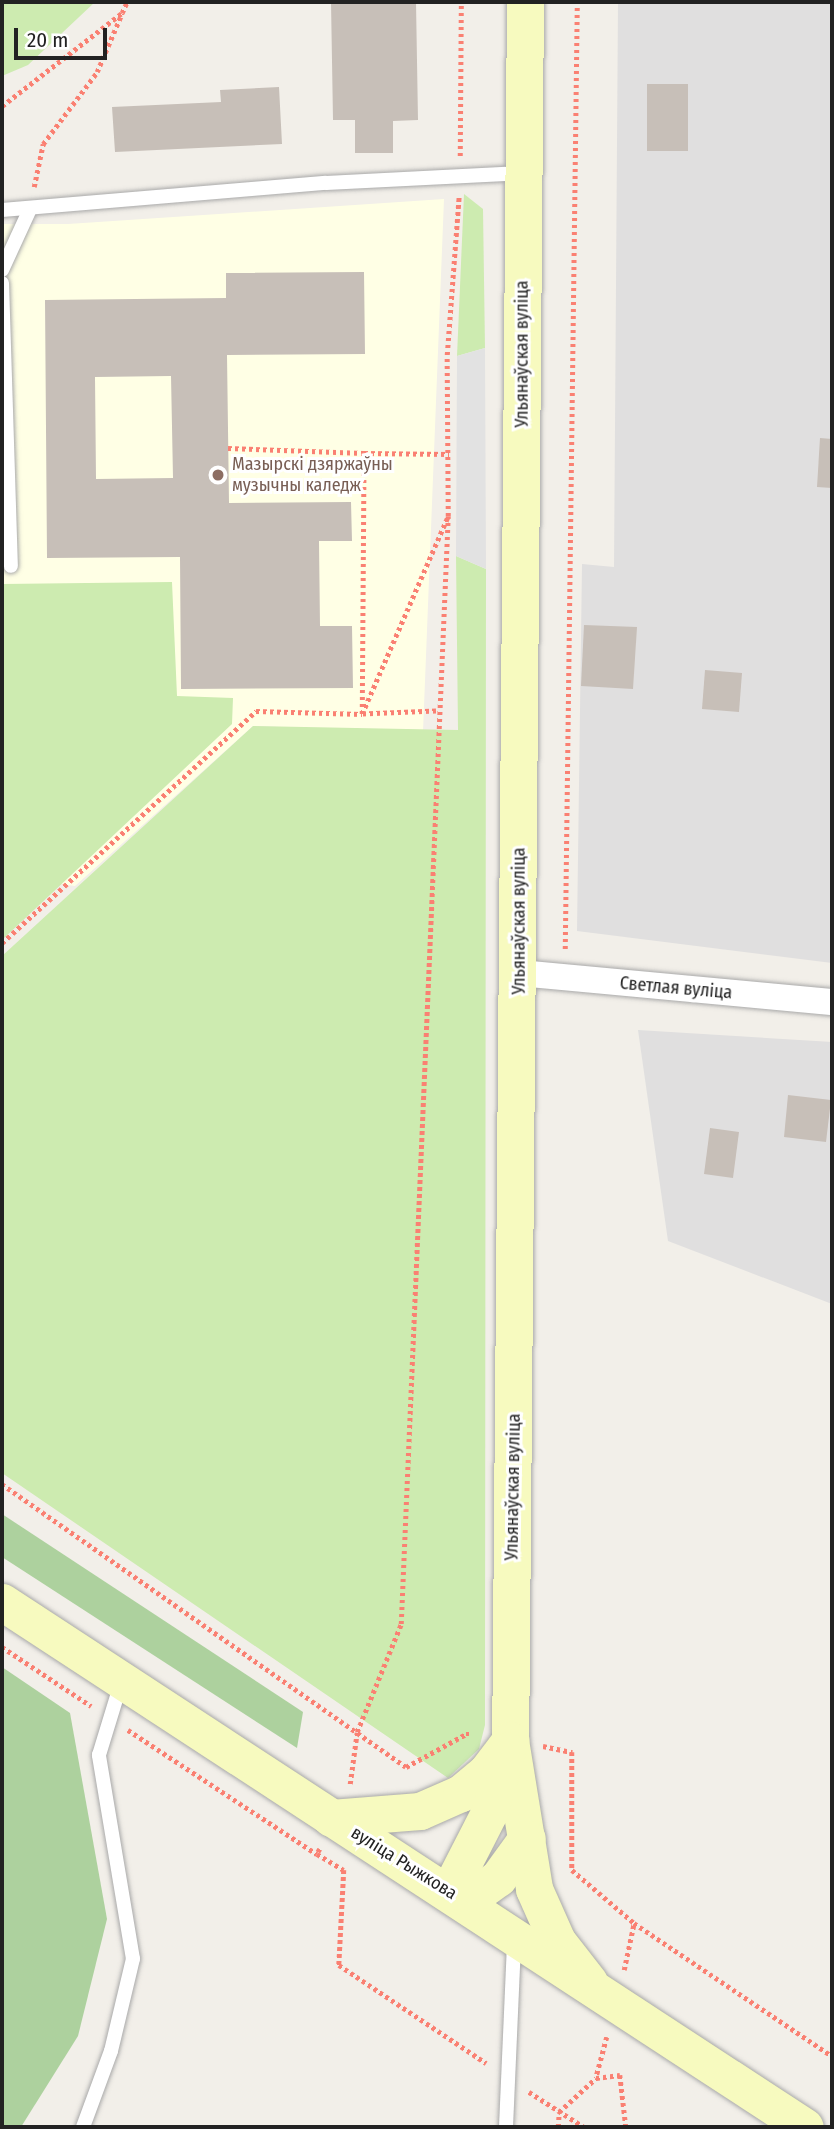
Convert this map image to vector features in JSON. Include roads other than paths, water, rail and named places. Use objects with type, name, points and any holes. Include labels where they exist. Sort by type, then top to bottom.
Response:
[{"type":"main road","name":"Ульянаўская вуліца","points":[[525,2],[519,973],[510,1740],[534,1889],[543,1917],[589,1982]]},
{"type":"main road","name":"вуліца Рыжкова","points":[[2,1602],[121,1683],[589,1982],[616,2006],[805,2127]]},
{"type":"main road","points":[[331,1818],[381,1816],[430,1807],[461,1793],[487,1771],[510,1740]]},
{"type":"main road","points":[[510,1740],[489,1812],[449,1891],[481,1890],[498,1878],[527,1838]]},
{"type":"street","name":"Светлая вуліца","points":[[519,973],[832,1002]]},
{"type":"lane","points":[[2,210],[460,175],[523,173]]},
{"type":"lane","points":[[2,270],[30,209]]},
{"type":"lane","points":[[2,283],[11,566]]},
{"type":"lane","points":[[83,2127],[111,2051],[134,1959],[99,1755],[121,1683]]},
{"type":"lane","points":[[506,2127],[514,1933]]},
{"type":"place","name":"Мазырскі дзяржаўны музычны каледж","points":[[218,475]]}]
